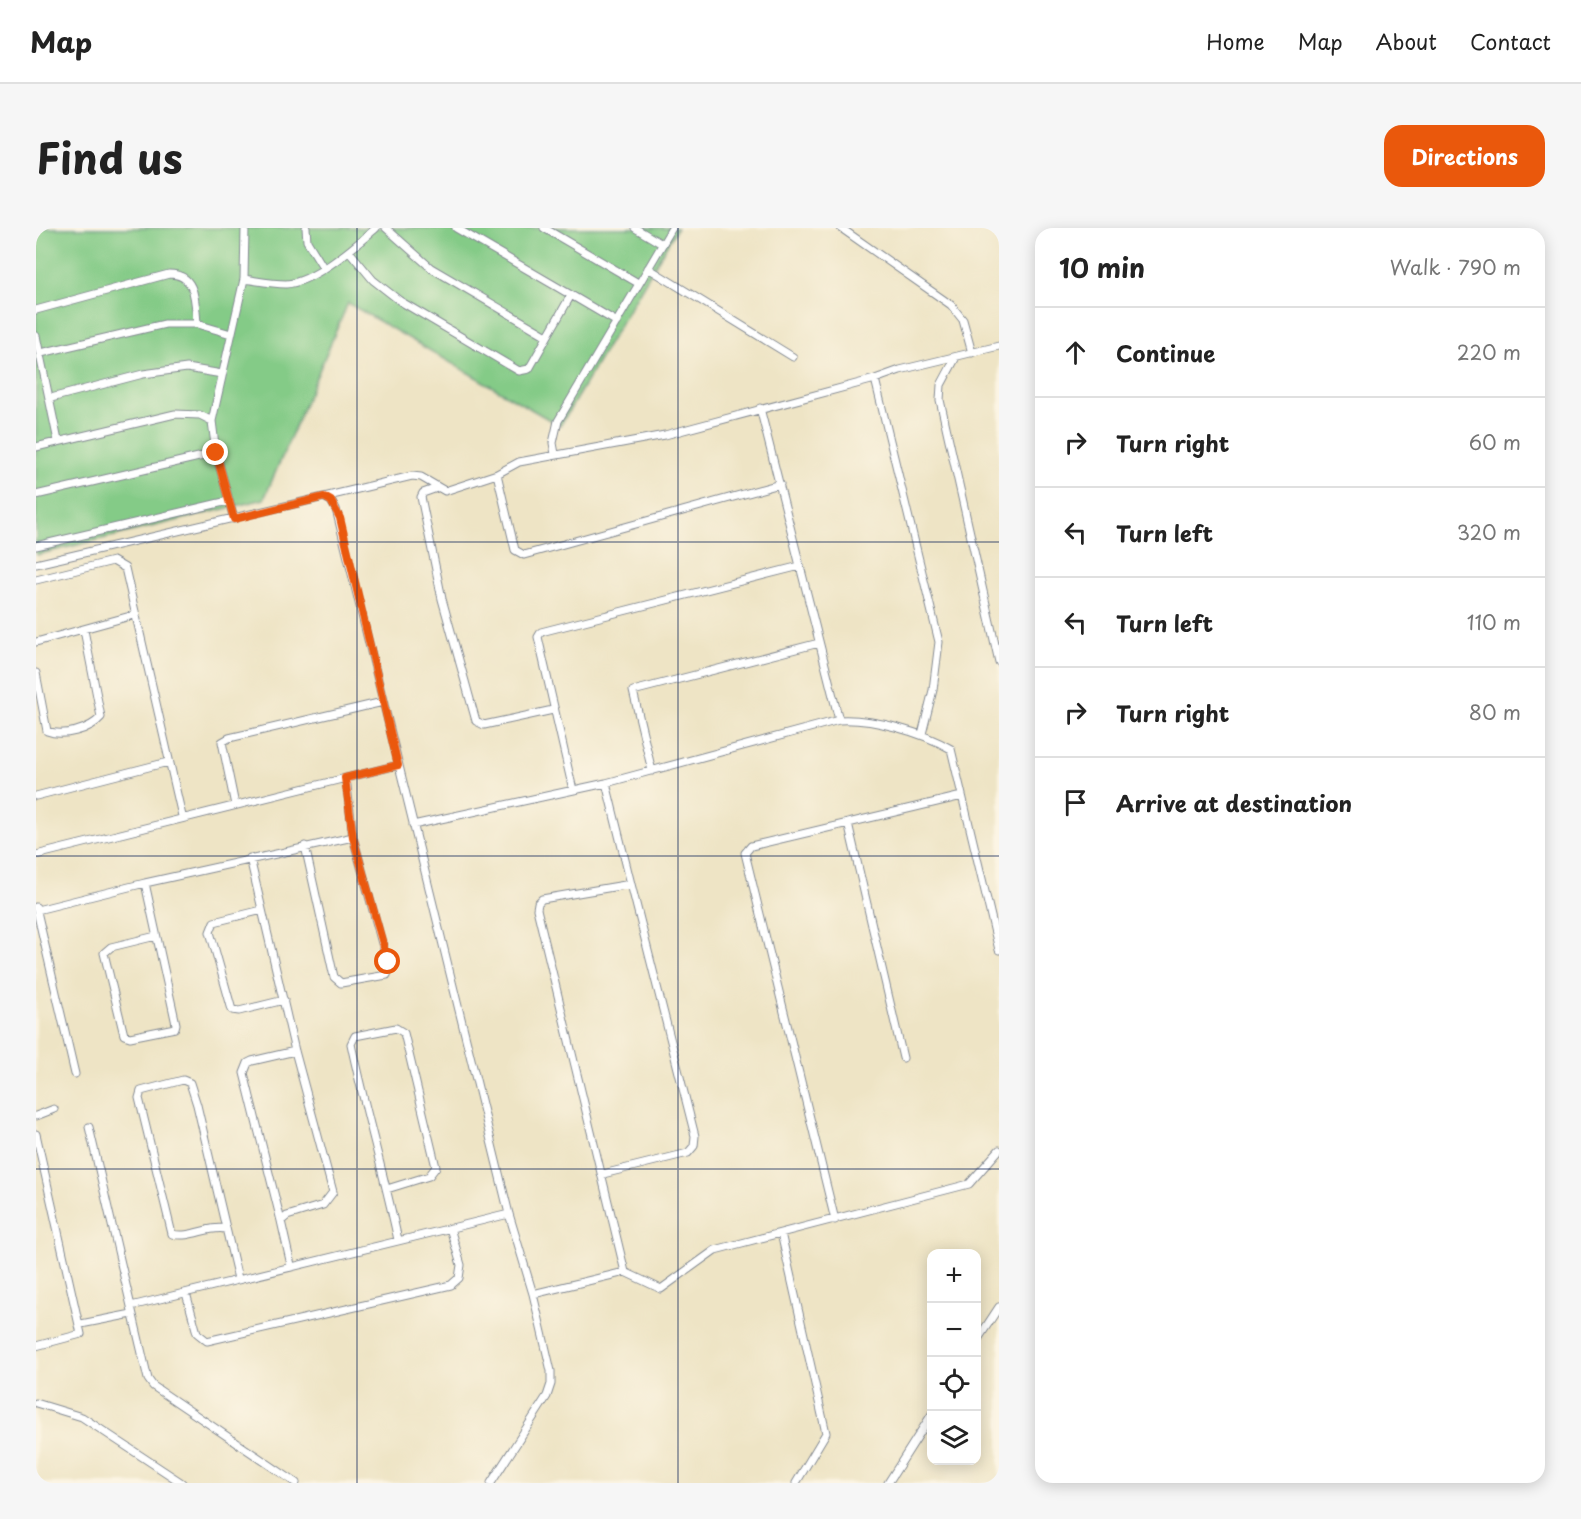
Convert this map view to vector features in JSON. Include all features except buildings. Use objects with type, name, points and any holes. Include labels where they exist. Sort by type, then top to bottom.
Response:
[{"type":"street","points":[[234,519],[216,453],[212,421],[244,279],[245,228]]},
{"type":"street","points":[[306,228],[307,241],[323,267]]},
{"type":"street","points":[[244,279],[287,284],[306,278],[349,251],[376,228]]},
{"type":"street","points":[[386,228],[431,268],[547,336]]},
{"type":"street","points":[[456,228],[617,322]]},
{"type":"street","points":[[544,228],[638,283]]},
{"type":"street","points":[[635,228],[662,244]]},
{"type":"street","points":[[555,454],[553,442],[558,421],[672,228]]},
{"type":"street","points":[[842,228],[951,304],[963,320],[972,353]]},
{"type":"street","points":[[349,251],[373,280],[400,301],[519,371],[529,369],[570,295]]},
{"type":"street","points":[[648,268],[793,357]]},
{"type":"street","points":[[36,310],[169,274],[177,274],[186,276],[191,283],[197,324]]},
{"type":"street","points":[[41,353],[165,324],[197,324],[231,334]]},
{"type":"street","points":[[36,336],[51,398],[58,441]]},
{"type":"street","points":[[36,564],[412,476],[421,477],[445,491],[497,474],[519,462],[666,435],[875,379],[900,370],[999,346]]},
{"type":"street","points":[[956,357],[941,385],[940,400],[999,662]]},
{"type":"street","points":[[51,398],[143,374],[187,368],[222,374]]},
{"type":"street","points":[[875,379],[939,642],[933,690],[922,734]]},
{"type":"street","points":[[760,408],[839,720]]},
{"type":"street","points":[[36,447],[176,414],[200,415],[212,421]]},
{"type":"street","points":[[36,495],[216,453]]},
{"type":"street","points":[[497,474],[516,550],[524,555],[780,484]]},
{"type":"street","points":[[437,488],[423,493],[421,497],[442,599],[476,721],[484,725],[553,710]]},
{"type":"street","points":[[324,497],[331,501],[340,518],[398,765],[509,1214],[533,1294],[551,1371],[551,1384],[547,1396],[491,1483]]},
{"type":"street","points":[[36,546],[228,501]]},
{"type":"street","points":[[36,580],[113,561],[124,568],[182,816]]},
{"type":"street","points":[[573,790],[538,637],[545,630],[800,566]]},
{"type":"street","points":[[36,642],[134,615]]},
{"type":"street","points":[[36,673],[47,731],[57,735],[94,725],[101,717],[84,630]]},
{"type":"street","points":[[652,771],[633,692],[819,643]]},
{"type":"street","points":[[235,804],[222,742],[228,738],[383,702]]},
{"type":"street","points":[[413,825],[606,783],[839,720],[852,720],[922,734],[951,748],[999,950]]},
{"type":"street","points":[[36,796],[168,762]]},
{"type":"street","points":[[36,855],[182,816],[398,765]]},
{"type":"street","points":[[305,846],[334,977],[341,983],[387,975],[389,969],[353,837],[345,778]]},
{"type":"street","points":[[603,1174],[688,1153],[694,1146],[695,1136],[606,783]]},
{"type":"street","points":[[835,1220],[745,853],[751,846],[962,796]]},
{"type":"street","points":[[849,823],[903,1058]]},
{"type":"street","points":[[75,1074],[37,909],[250,858],[353,837]]},
{"type":"street","points":[[250,858],[295,1051],[333,1192],[323,1205],[287,1216],[281,1221]]},
{"type":"street","points":[[145,883],[176,1024],[175,1028],[130,1037],[124,1035],[104,953],[111,947],[156,936]]},
{"type":"street","points":[[625,1272],[538,903],[542,899],[631,884]]},
{"type":"street","points":[[262,910],[214,922],[210,932],[232,1010],[239,1011],[284,1000]]},
{"type":"street","points":[[387,1188],[429,1176],[436,1167],[404,1033],[396,1028],[355,1036],[351,1044],[366,1115],[387,1188],[398,1240]]},
{"type":"street","points":[[291,1265],[244,1072],[248,1063],[252,1061],[295,1051]]},
{"type":"street","points":[[226,1229],[218,1227],[182,1237],[172,1234],[139,1098],[141,1091],[183,1080],[190,1083],[197,1105],[238,1279]]},
{"type":"street","points":[[36,1116],[54,1109]]},
{"type":"street","points":[[89,1127],[132,1310],[153,1386],[292,1482]]},
{"type":"street","points":[[36,1134],[40,1164],[81,1324],[81,1334],[36,1346]]},
{"type":"street","points":[[533,1294],[625,1272],[661,1288],[715,1250],[969,1184],[999,1150]]},
{"type":"street","points":[[81,1324],[291,1265],[509,1214]]},
{"type":"street","points":[[186,1293],[197,1333],[207,1341],[451,1285],[459,1278],[461,1265],[450,1228]]},
{"type":"street","points":[[781,1233],[826,1433],[796,1483]]},
{"type":"street","points":[[981,1334],[999,1307]]},
{"type":"street","points":[[36,1403],[82,1417],[182,1483]]},
{"type":"street","points":[[888,1483],[927,1422]]},
{"type":"green space","points":[[36,228],[677,228],[560,426],[348,303],[264,499],[36,555]]},
{"type":"route","points":[[216,453],[234,519],[324,497],[331,501],[340,518],[398,765],[345,778],[353,837],[388,962]]}]
